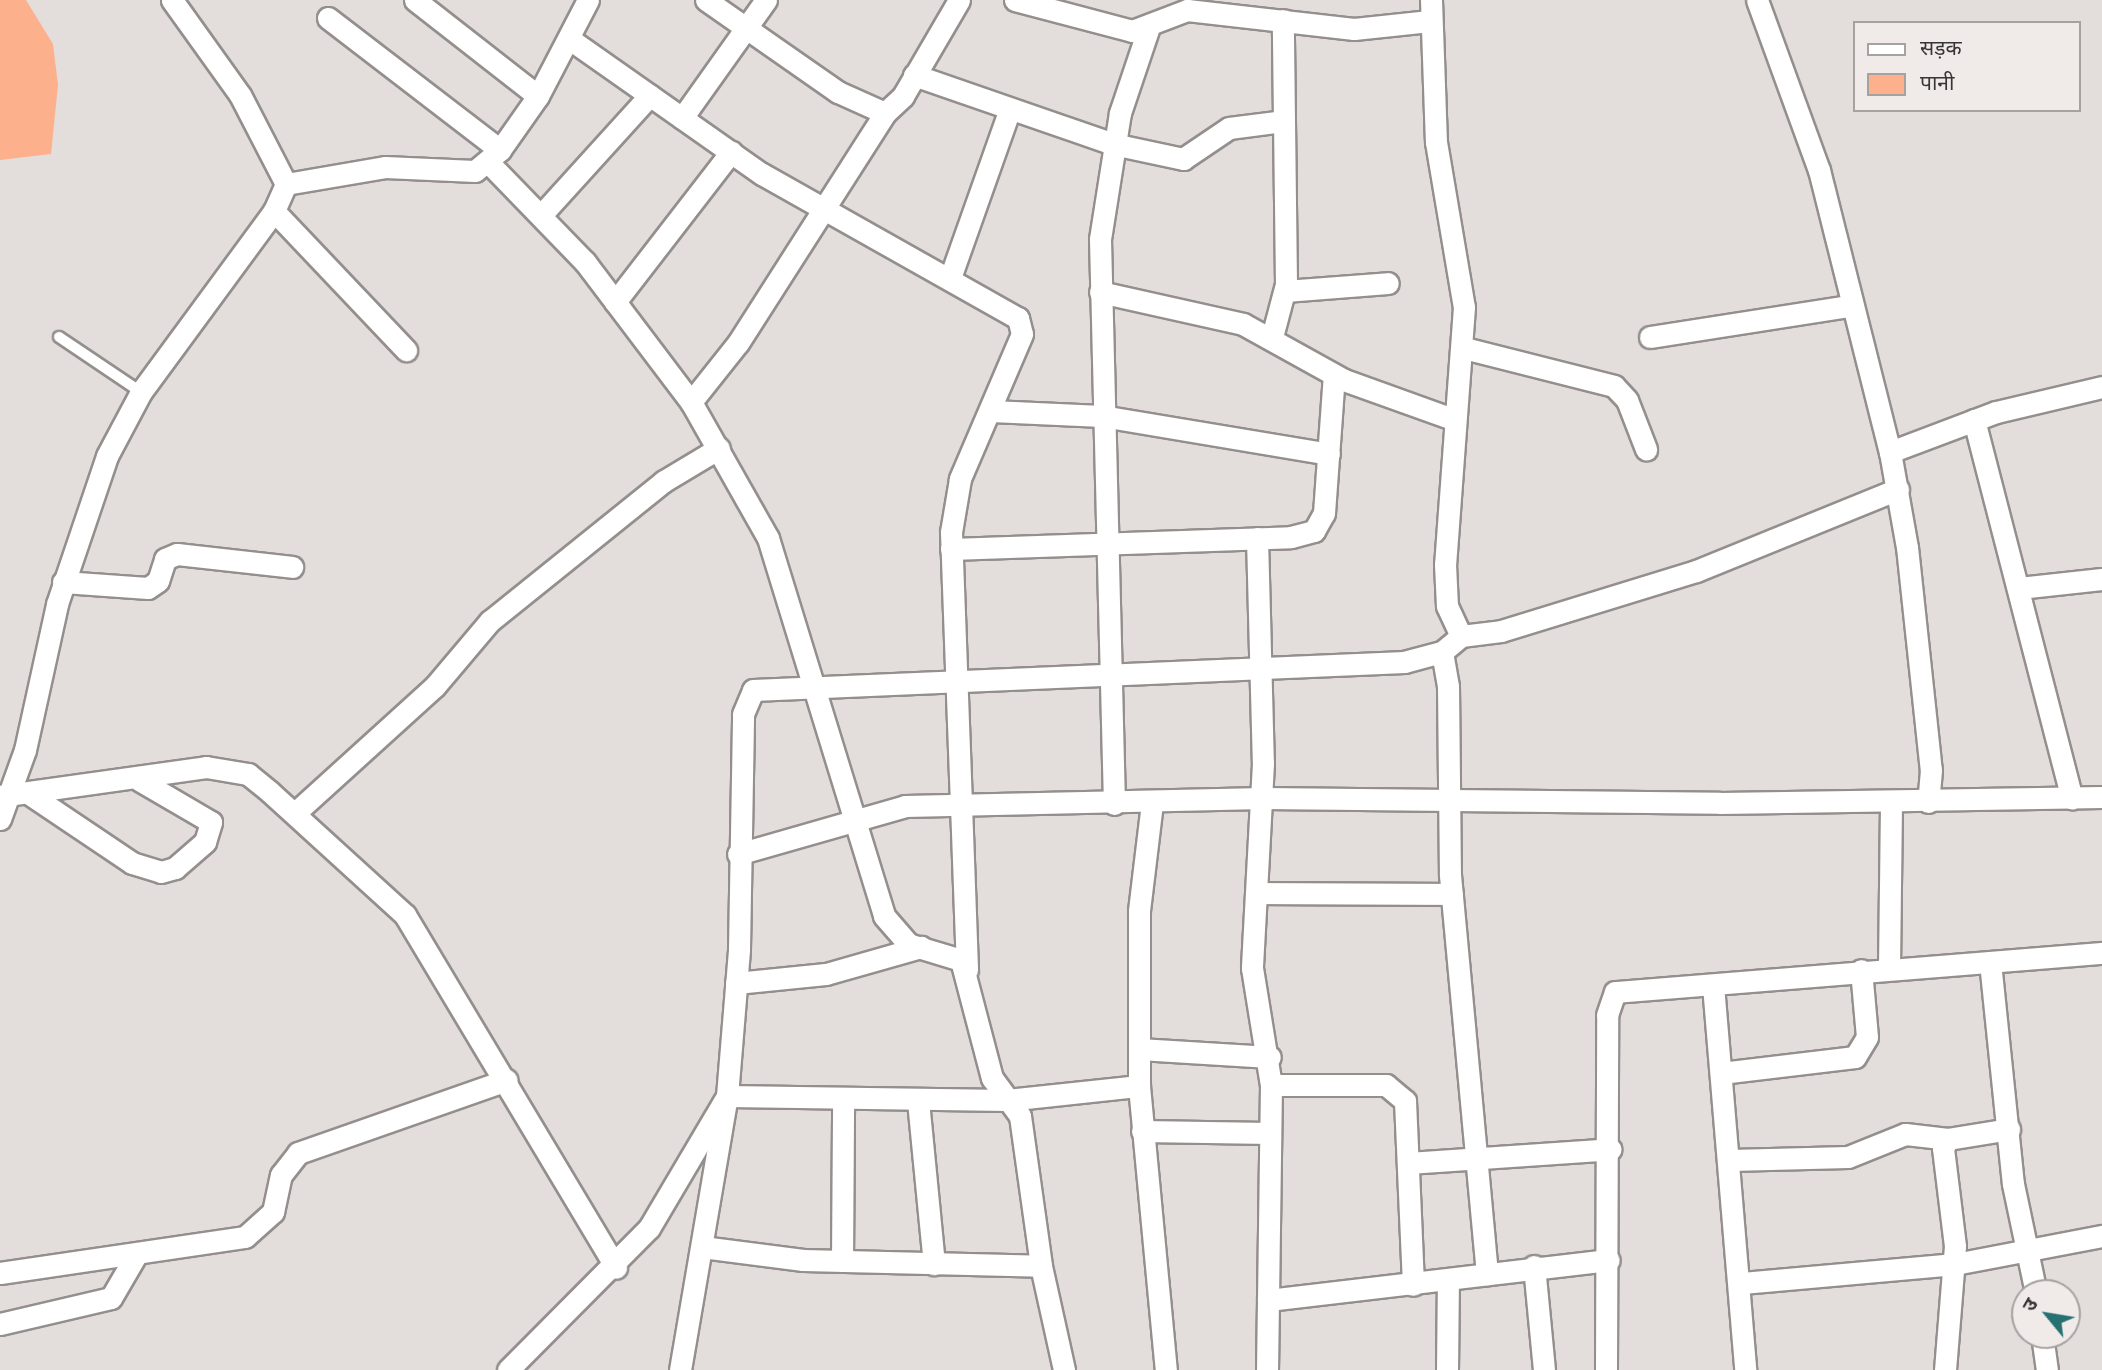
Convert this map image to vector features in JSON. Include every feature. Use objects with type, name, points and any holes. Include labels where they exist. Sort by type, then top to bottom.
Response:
[{"type":"street","points":[[172,0],[240,95],[286,184]]},
{"type":"street","points":[[415,0],[538,96]]},
{"type":"street","points":[[286,184],[385,167],[455,174],[495,156],[538,96],[571,40],[588,0]]},
{"type":"street","points":[[706,0],[870,112],[885,113]]},
{"type":"street","points":[[682,118],[766,0]]},
{"type":"street","points":[[691,402],[827,211],[885,113],[914,75],[959,0]]},
{"type":"street","points":[[1015,0],[1112,29],[1152,28],[1187,10],[1354,29],[1431,10],[1437,142],[1458,245],[1464,348],[1455,420],[1446,586],[1461,635]]},
{"type":"street","points":[[1114,804],[1102,416],[1101,221],[1113,144],[1152,28],[1170,0]]},
{"type":"street","points":[[1757,0],[1819,170],[1850,306],[1898,489],[1931,771],[1928,802]]},
{"type":"street","points":[[328,18],[495,156],[615,302],[691,402],[719,448],[781,569],[813,688],[858,820],[890,930],[921,947],[953,953],[967,970]]},
{"type":"street","points":[[1272,337],[1285,291],[1283,20]]},
{"type":"street","points":[[571,40],[731,152],[827,211],[1018,317],[1021,334],[991,411],[960,479],[951,550],[957,681],[958,808],[967,970],[992,1078],[1007,1100],[1026,1138],[1041,1266],[1064,1370]]},
{"type":"street","points":[[914,75],[1009,111],[1113,144],[1183,159],[1229,128],[1283,121]]},
{"type":"street","points":[[543,213],[650,95]]},
{"type":"street","points":[[950,278],[1009,111]]},
{"type":"street","points":[[615,302],[731,152]]},
{"type":"street","points":[[0,819],[13,795],[63,582],[107,456],[141,392],[274,211],[286,184]]},
{"type":"street","points":[[274,211],[405,350]]},
{"type":"street","points":[[1285,291],[1388,283]]},
{"type":"street","points":[[1100,292],[1198,310],[1272,337],[1334,375],[1455,420]]},
{"type":"street","points":[[1650,337],[1850,306]]},
{"type":"street","points":[[1464,348],[1614,386],[1627,400],[1646,449]]},
{"type":"street","points":[[951,550],[1105,541],[1302,536],[1321,524],[1334,375]]},
{"type":"street","points":[[1890,452],[1974,420],[2102,387]]},
{"type":"street","points":[[991,411],[1102,416],[1329,454]]},
{"type":"street","points":[[1974,420],[2072,799]]},
{"type":"street","points":[[295,813],[435,685],[490,621],[664,481],[719,448]]},
{"type":"street","points":[[680,1370],[727,1096],[736,983],[745,698],[762,687],[813,688],[1404,662],[1442,652],[1461,635],[1501,631],[1696,571],[1898,489]]},
{"type":"street","points":[[1257,538],[1263,798],[1252,968],[1269,1057],[1271,1085],[1267,1370]]},
{"type":"street","points":[[63,582],[148,588],[158,581],[165,559],[177,554],[292,566]]},
{"type":"street","points":[[2019,588],[2102,579]]},
{"type":"street","points":[[1442,652],[1452,894],[1479,1162],[1487,1274]]},
{"type":"street","points":[[13,795],[229,768],[248,774],[295,813],[405,915],[507,1080],[616,1268]]},
{"type":"street","points":[[13,795],[132,863],[161,872],[176,868],[205,842],[211,822],[139,780]]},
{"type":"street","points":[[738,854],[905,806],[958,808],[1263,798],[1928,802],[2102,797]]},
{"type":"street","points":[[1889,968],[1891,802]]},
{"type":"street","points":[[1152,803],[1139,911],[1139,1086],[1166,1370]]},
{"type":"street","points":[[1258,893],[1452,894]]},
{"type":"street","points":[[736,983],[826,974],[921,947]]},
{"type":"street","points":[[1606,1370],[1611,1149],[1609,1000],[1638,986],[1713,985],[1861,970],[2102,953]]},
{"type":"street","points":[[1990,962],[2013,1184],[2034,1279]]},
{"type":"street","points":[[1721,1073],[1855,1057],[1867,1037],[1861,970]]},
{"type":"street","points":[[1713,985],[1741,1283],[1745,1370]]},
{"type":"street","points":[[1139,1049],[1269,1057]]},
{"type":"street","points":[[0,1273],[135,1257],[245,1237],[273,1212],[281,1175],[298,1153],[507,1080]]},
{"type":"street","points":[[1271,1085],[1386,1085],[1405,1101],[1413,1285]]},
{"type":"street","points":[[727,1096],[843,1101],[1007,1100],[1139,1086]]},
{"type":"street","points":[[508,1370],[616,1268],[671,1199],[727,1096]]},
{"type":"street","points":[[842,1261],[843,1101]]},
{"type":"street","points":[[918,1101],[934,1264]]},
{"type":"street","points":[[1730,1160],[1837,1159],[1894,1136],[1948,1139],[2009,1129]]},
{"type":"street","points":[[1142,1132],[1270,1133]]},
{"type":"street","points":[[1945,1370],[1955,1264],[1943,1157],[1948,1139]]},
{"type":"street","points":[[1408,1163],[1479,1162],[1611,1149]]},
{"type":"street","points":[[1741,1283],[1955,1264],[2102,1236]]},
{"type":"street","points":[[702,1247],[842,1261],[1041,1266]]},
{"type":"street","points":[[0,1324],[111,1298],[135,1257]]},
{"type":"street","points":[[1268,1300],[1448,1281],[1534,1266],[1609,1261]]},
{"type":"street","points":[[1534,1266],[1544,1370]]},
{"type":"street","points":[[1447,1370],[1448,1281]]},
{"type":"street","points":[[2044,1349],[2047,1370]]},
{"type":"lane","points":[[59,337],[141,392]]},
{"type":"water","points":[[0,0],[26,0],[53,44],[58,85],[51,154],[0,160]]}]
